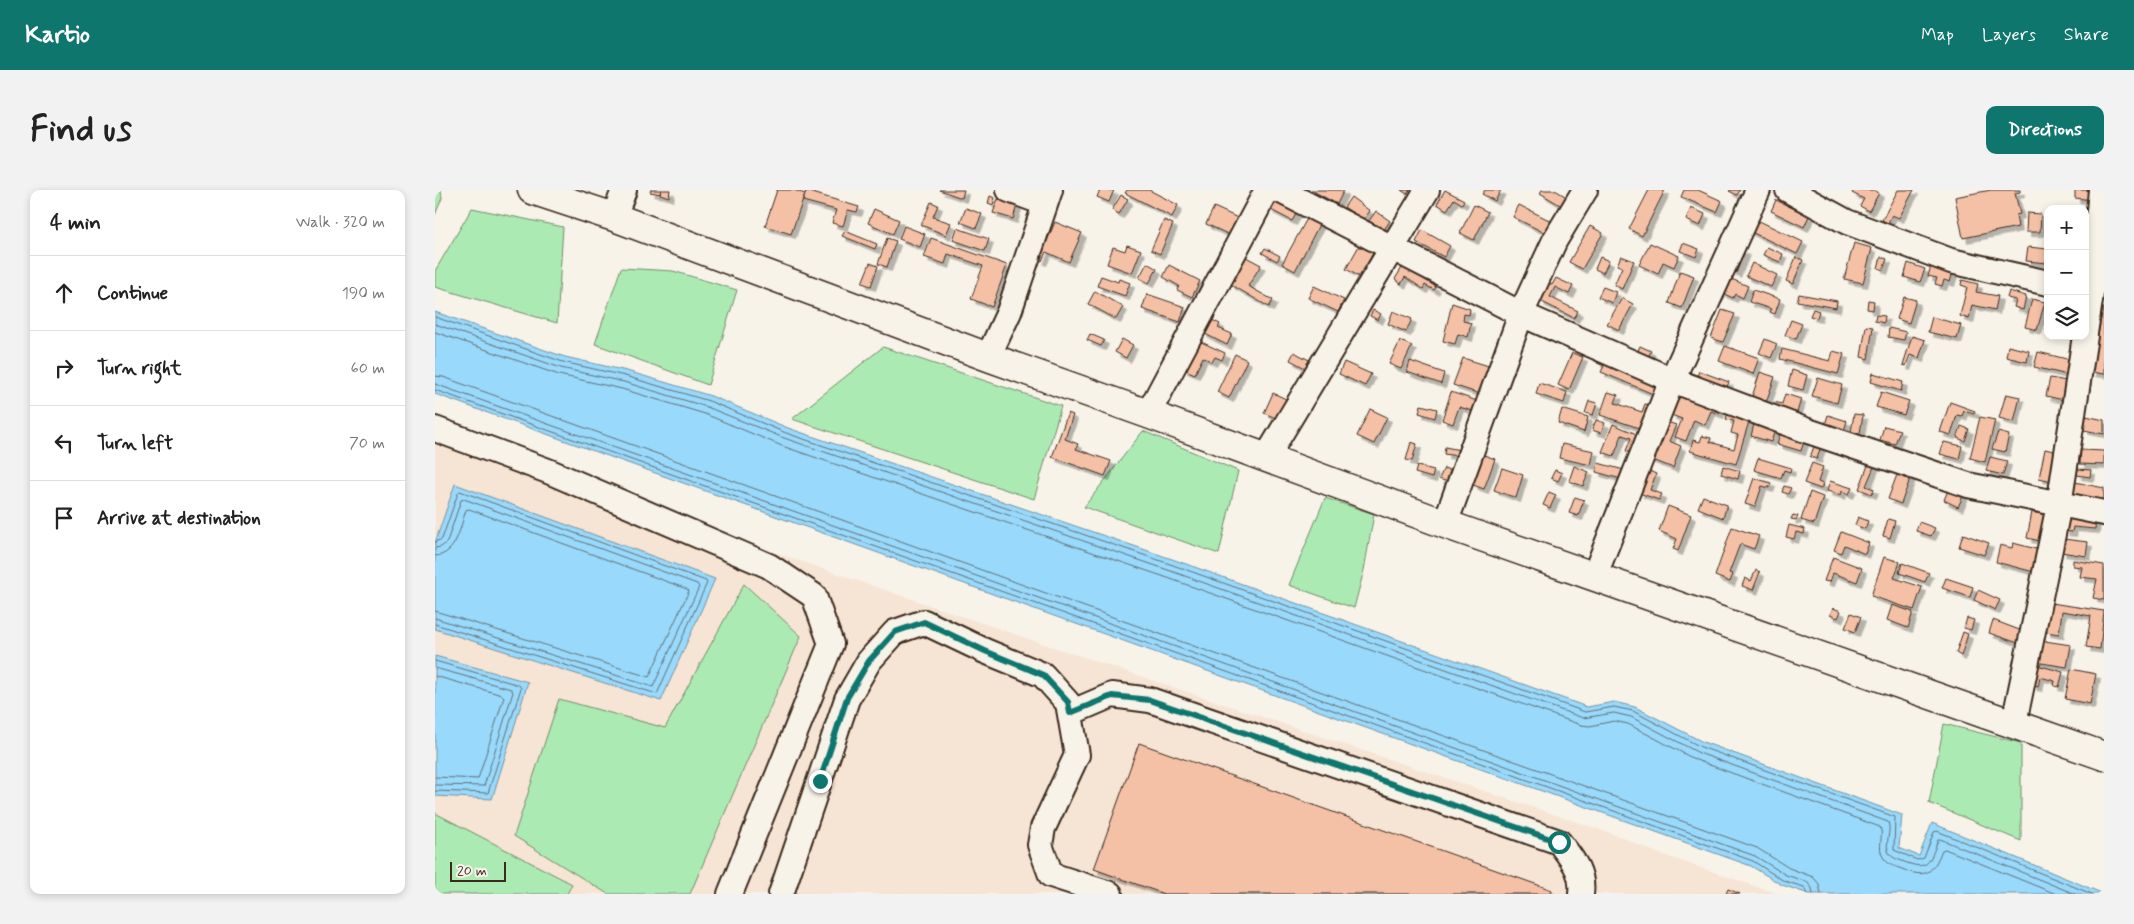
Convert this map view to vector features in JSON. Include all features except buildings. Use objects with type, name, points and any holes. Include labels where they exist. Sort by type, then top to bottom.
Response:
[{"type":"main road","points":[[532,190],[614,217],[987,358],[1148,414],[1445,524],[2104,756]]},
{"type":"street","points":[[614,217],[624,190]]},
{"type":"street","points":[[987,358],[1009,312],[1047,197],[1009,190]]},
{"type":"street","points":[[1148,414],[1267,190]]},
{"type":"street","points":[[1279,190],[1521,314],[1672,380],[1808,431],[1968,485],[2104,513]]},
{"type":"street","points":[[1266,458],[1427,190]]},
{"type":"street","points":[[1445,524],[1521,314],[1555,240],[1585,190]]},
{"type":"street","points":[[1594,577],[1672,380],[1758,190]]},
{"type":"street","points":[[1788,190],[1847,222],[1951,261],[2044,282]]},
{"type":"street","points":[[2089,317],[2094,294],[2101,190]]},
{"type":"street","points":[[2014,723],[2059,505],[2084,340]]},
{"type":"street","points":[[435,429],[549,471],[769,566],[814,596],[831,644],[730,894]]},
{"type":"street","points":[[781,894],[847,698],[869,661],[895,632],[924,622],[985,651],[1043,675],[1068,702],[1077,755],[1043,828],[1040,845],[1051,875],[1110,894]]},
{"type":"street","points":[[1070,713],[1112,696],[1150,700],[1559,842],[1576,864],[1583,883],[1581,894]]},
{"type":"shaded area","points":[[435,437],[1023,637],[1624,838],[1652,851],[1778,894],[435,894]]},
{"type":"green space","points":[[435,190],[441,190],[442,198],[435,215]]},
{"type":"green space","points":[[472,208],[563,227],[557,323],[435,287],[435,271]]},
{"type":"green space","points":[[621,268],[673,271],[737,290],[708,385],[595,344]]},
{"type":"green space","points":[[883,347],[1061,406],[1034,499],[792,419]]},
{"type":"green space","points":[[1143,431],[1238,471],[1219,554],[1084,507]]},
{"type":"green space","points":[[1325,498],[1374,514],[1364,570],[1354,608],[1289,585]]},
{"type":"green space","points":[[744,584],[801,636],[690,894],[608,894],[514,836],[559,699],[665,728]]},
{"type":"green space","points":[[1944,724],[2021,743],[2021,841],[1929,803]]},
{"type":"green space","points":[[435,813],[572,884],[567,894],[435,894]]},
{"type":"water","points":[[435,312],[565,357],[627,371],[711,396],[788,428],[1172,559],[1587,707],[1614,702],[1635,707],[1703,742],[1902,815],[1899,848],[1919,856],[1932,823],[2104,894],[1809,894],[1782,885],[1751,866],[435,394]]},
{"type":"water","points":[[455,484],[715,579],[661,701],[435,629],[435,543]]},
{"type":"water","points":[[435,656],[528,682],[492,799],[435,796]]},
{"type":"route","points":[[820,781],[847,698],[869,661],[895,632],[924,622],[985,651],[1043,675],[1068,702],[1070,713],[1112,696],[1150,700],[1559,842]]}]
